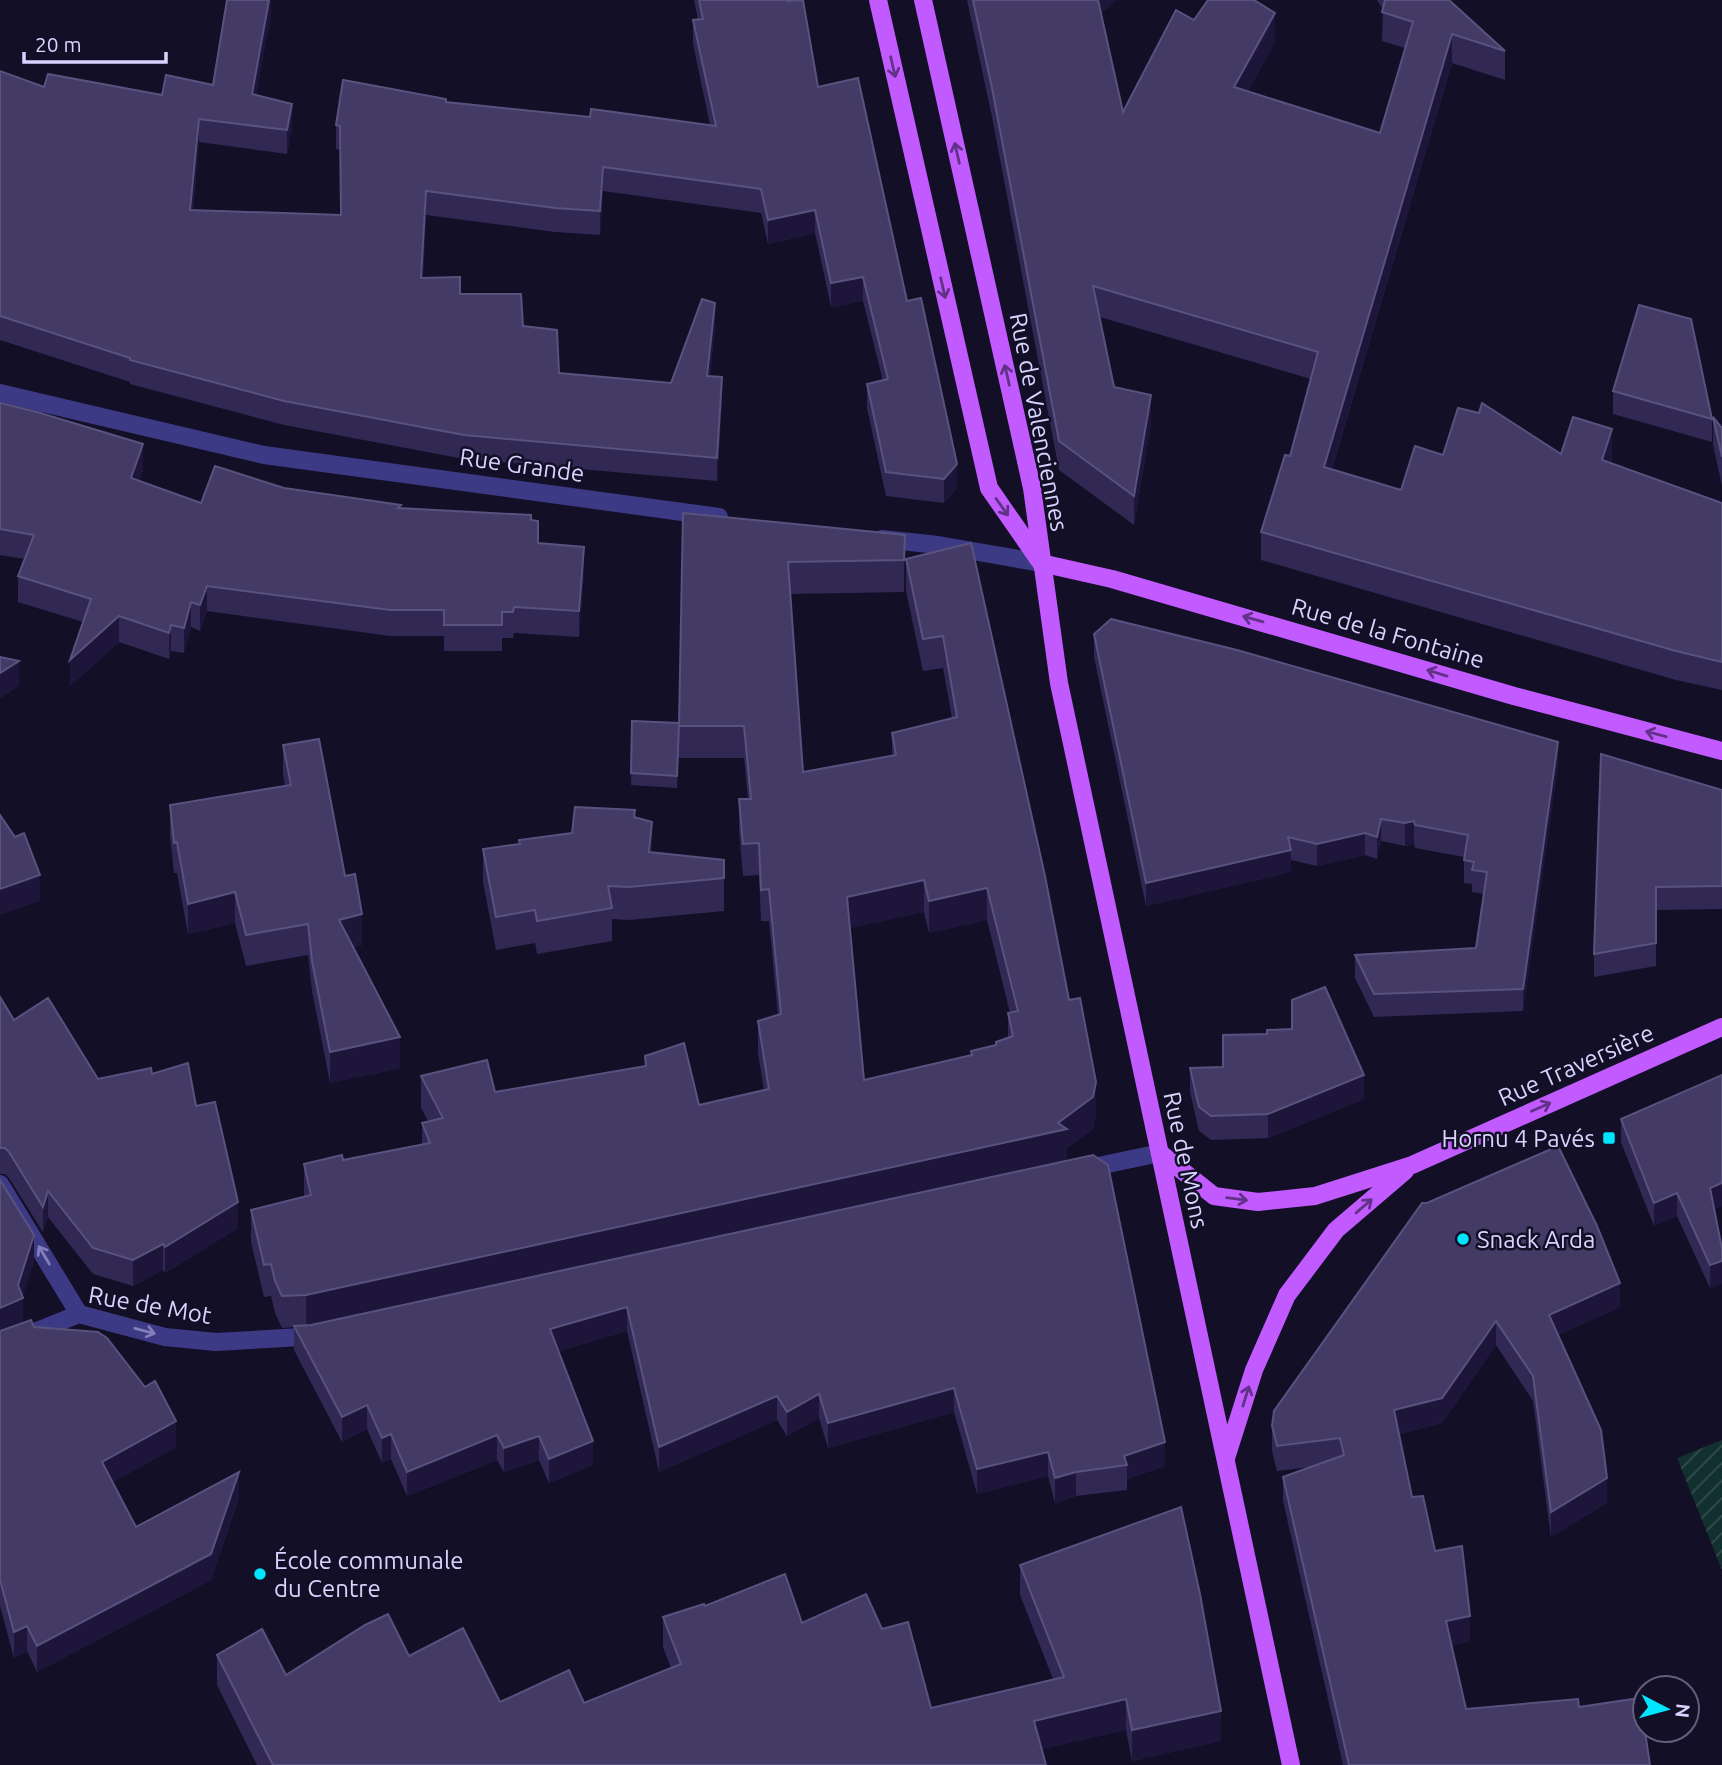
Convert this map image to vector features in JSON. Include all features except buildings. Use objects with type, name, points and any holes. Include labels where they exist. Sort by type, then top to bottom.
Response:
[{"type":"main road","name":"Rue de Valenciennes","points":[[878,0],[989,488],[1041,563]]},
{"type":"main road","name":"Rue de Valenciennes","points":[[923,0],[1032,488],[1041,563]]},
{"type":"main road","name":"Rue de la Fontaine","points":[[1041,563],[1112,579],[1514,696],[1722,751]]},
{"type":"main road","name":"Rue de Mons","points":[[1041,563],[1059,683],[1291,1765]]},
{"type":"main road","name":"Rue Traversière","points":[[1160,1153],[1214,1196],[1258,1202],[1315,1196],[1412,1165],[1722,1027]]},
{"type":"main road","name":"Rue Traversière","points":[[1225,1461],[1254,1370],[1287,1295],[1336,1230],[1412,1165]]},
{"type":"street","name":"Rue Grande","points":[[0,393],[264,455],[735,519]]},
{"type":"street","points":[[860,536],[937,545],[1041,563]]},
{"type":"street","points":[[1065,1173],[1160,1153]]},
{"type":"street","points":[[0,1184],[79,1314]]},
{"type":"street","name":"Rue de Mot","points":[[0,1346],[79,1314],[165,1336],[216,1342],[307,1338],[335,1332]]},
{"type":"green space","points":[[1722,1440],[1722,1570],[1677,1458]]},
{"type":"place","name":"Hornu 4 Pavés","points":[[1609,1138]]},
{"type":"place","name":"Snack Arda","points":[[1463,1239]]},
{"type":"place","name":"École communale du Centre","points":[[260,1574]]}]
